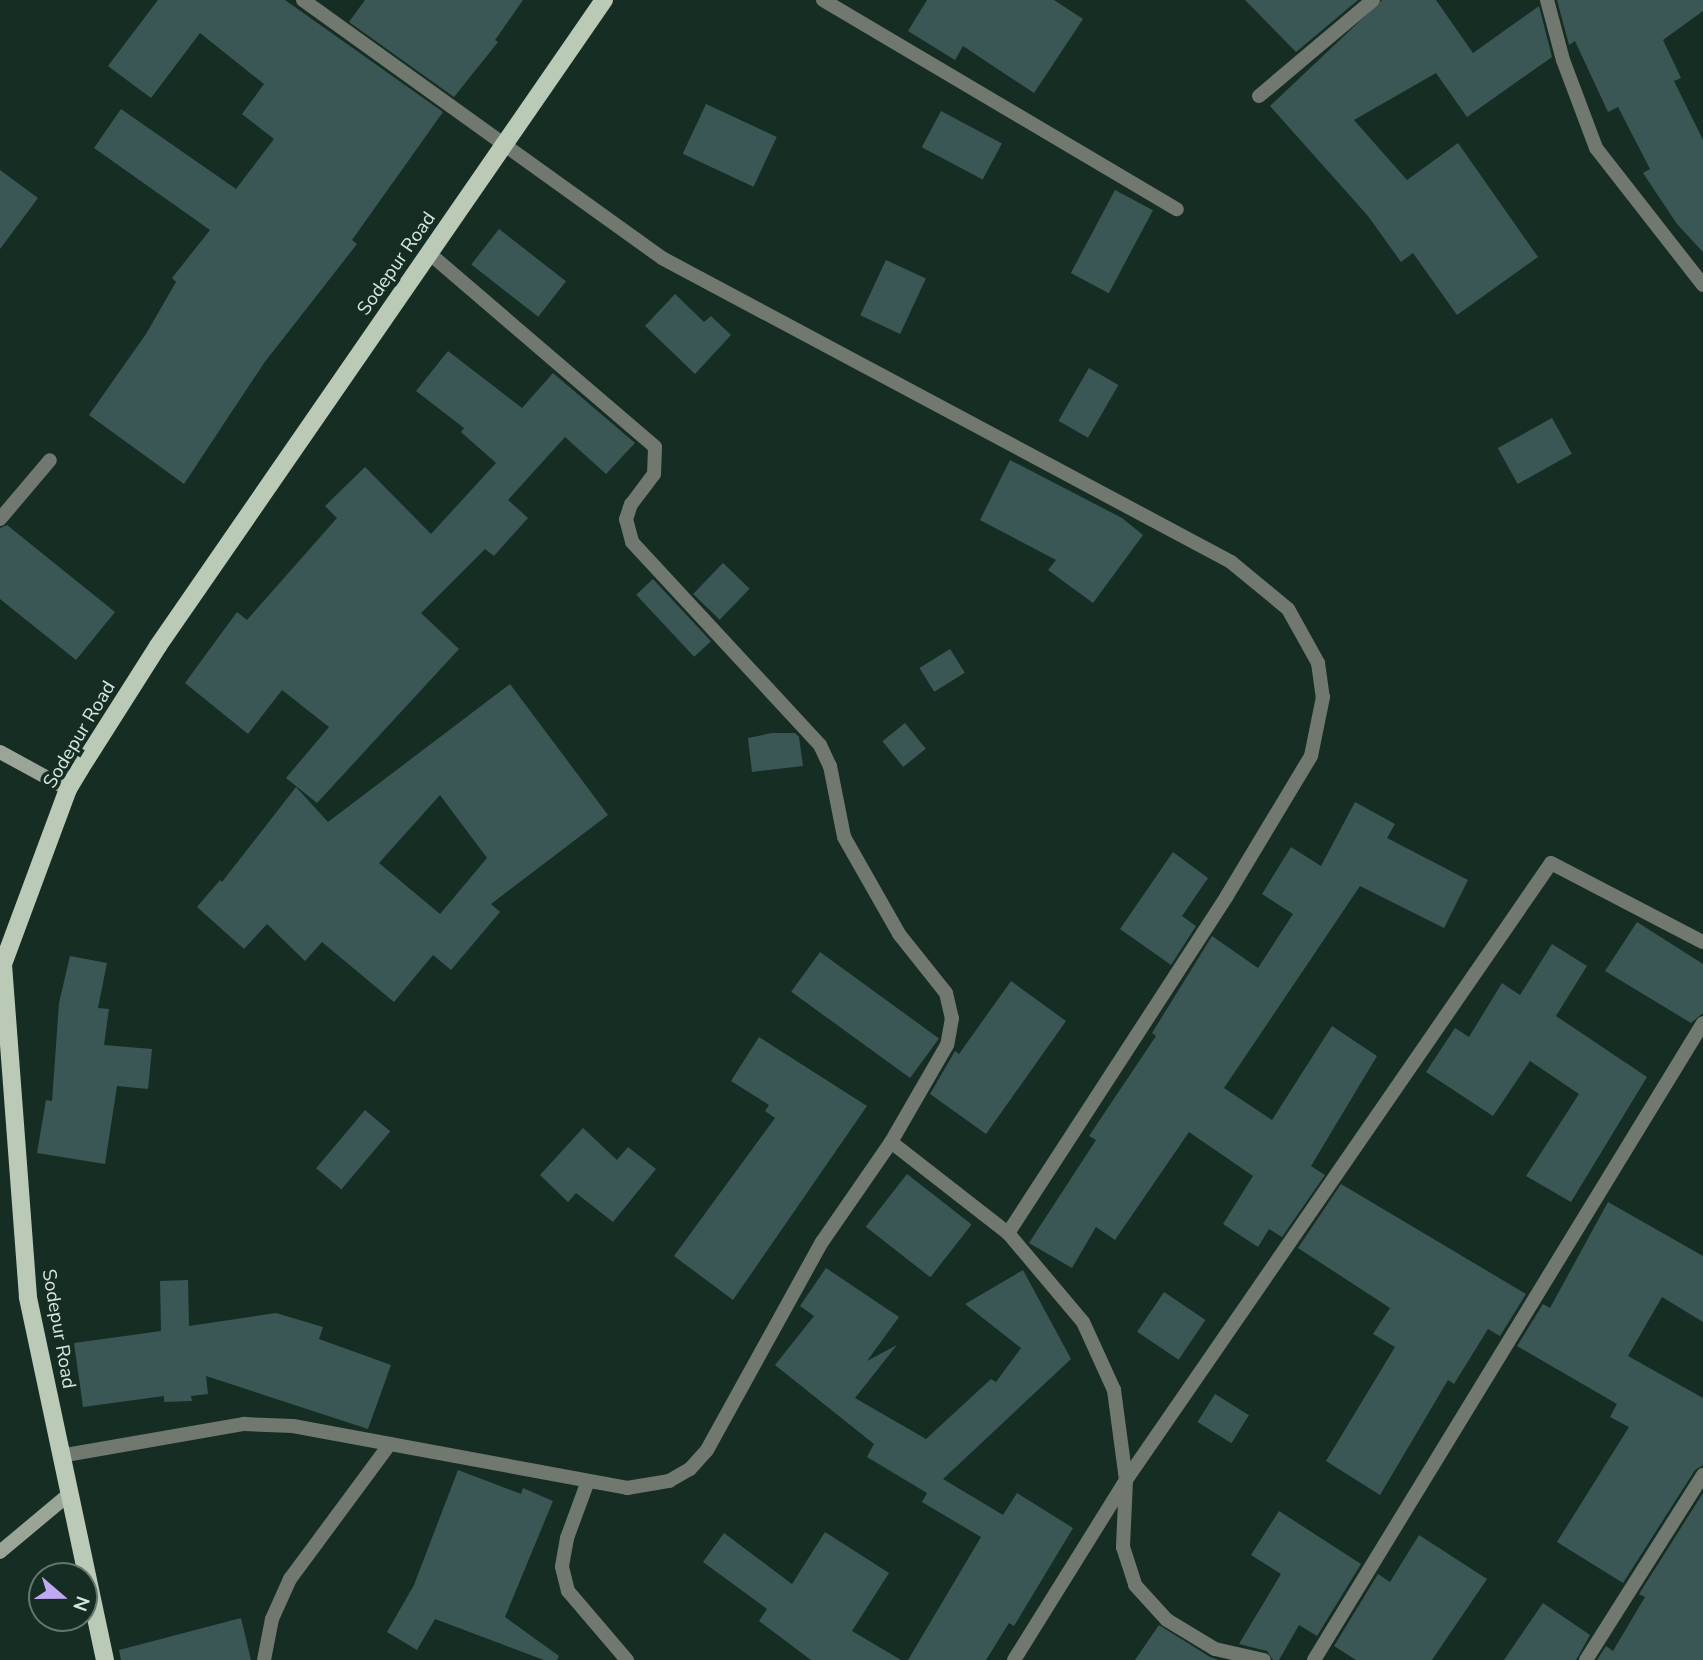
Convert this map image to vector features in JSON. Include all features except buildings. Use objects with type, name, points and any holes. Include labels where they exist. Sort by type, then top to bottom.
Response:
[{"type":"main road","name":"Sodepur Road","points":[[105,1660],[28,1297],[3,964],[68,789],[158,646],[604,0]]},
{"type":"street","points":[[303,0],[506,142],[609,224],[662,258],[1231,562],[1288,609],[1318,663],[1323,697],[1311,756],[1227,896],[1008,1233]]},
{"type":"street","points":[[823,0],[1177,209]]},
{"type":"street","points":[[1259,96],[1373,0]]},
{"type":"street","points":[[1547,0],[1563,60],[1596,148],[1703,285]]},
{"type":"street","points":[[60,1456],[244,1424],[293,1426],[627,1488],[669,1481],[690,1469],[707,1450],[822,1242],[891,1142],[947,1045],[952,1017],[946,993],[899,934],[844,837],[830,766],[820,745],[632,542],[626,519],[631,504],[654,474],[655,447],[430,254]]},
{"type":"street","points":[[0,519],[50,460]]},
{"type":"street","points":[[0,752],[68,789]]},
{"type":"street","points":[[1014,1660],[1126,1480],[1551,863],[1703,942]]},
{"type":"street","points":[[1314,1660],[1703,1023]]},
{"type":"street","points":[[891,1142],[1008,1233],[1083,1322],[1114,1390],[1126,1480],[1124,1547],[1135,1585],[1167,1620],[1215,1649],[1264,1660]]},
{"type":"street","points":[[264,1660],[272,1619],[290,1579],[390,1444]]},
{"type":"street","points":[[1586,1660],[1703,1475]]},
{"type":"street","points":[[588,1481],[567,1538],[562,1567],[568,1591],[626,1660]]},
{"type":"street","points":[[0,1552],[68,1495]]}]
